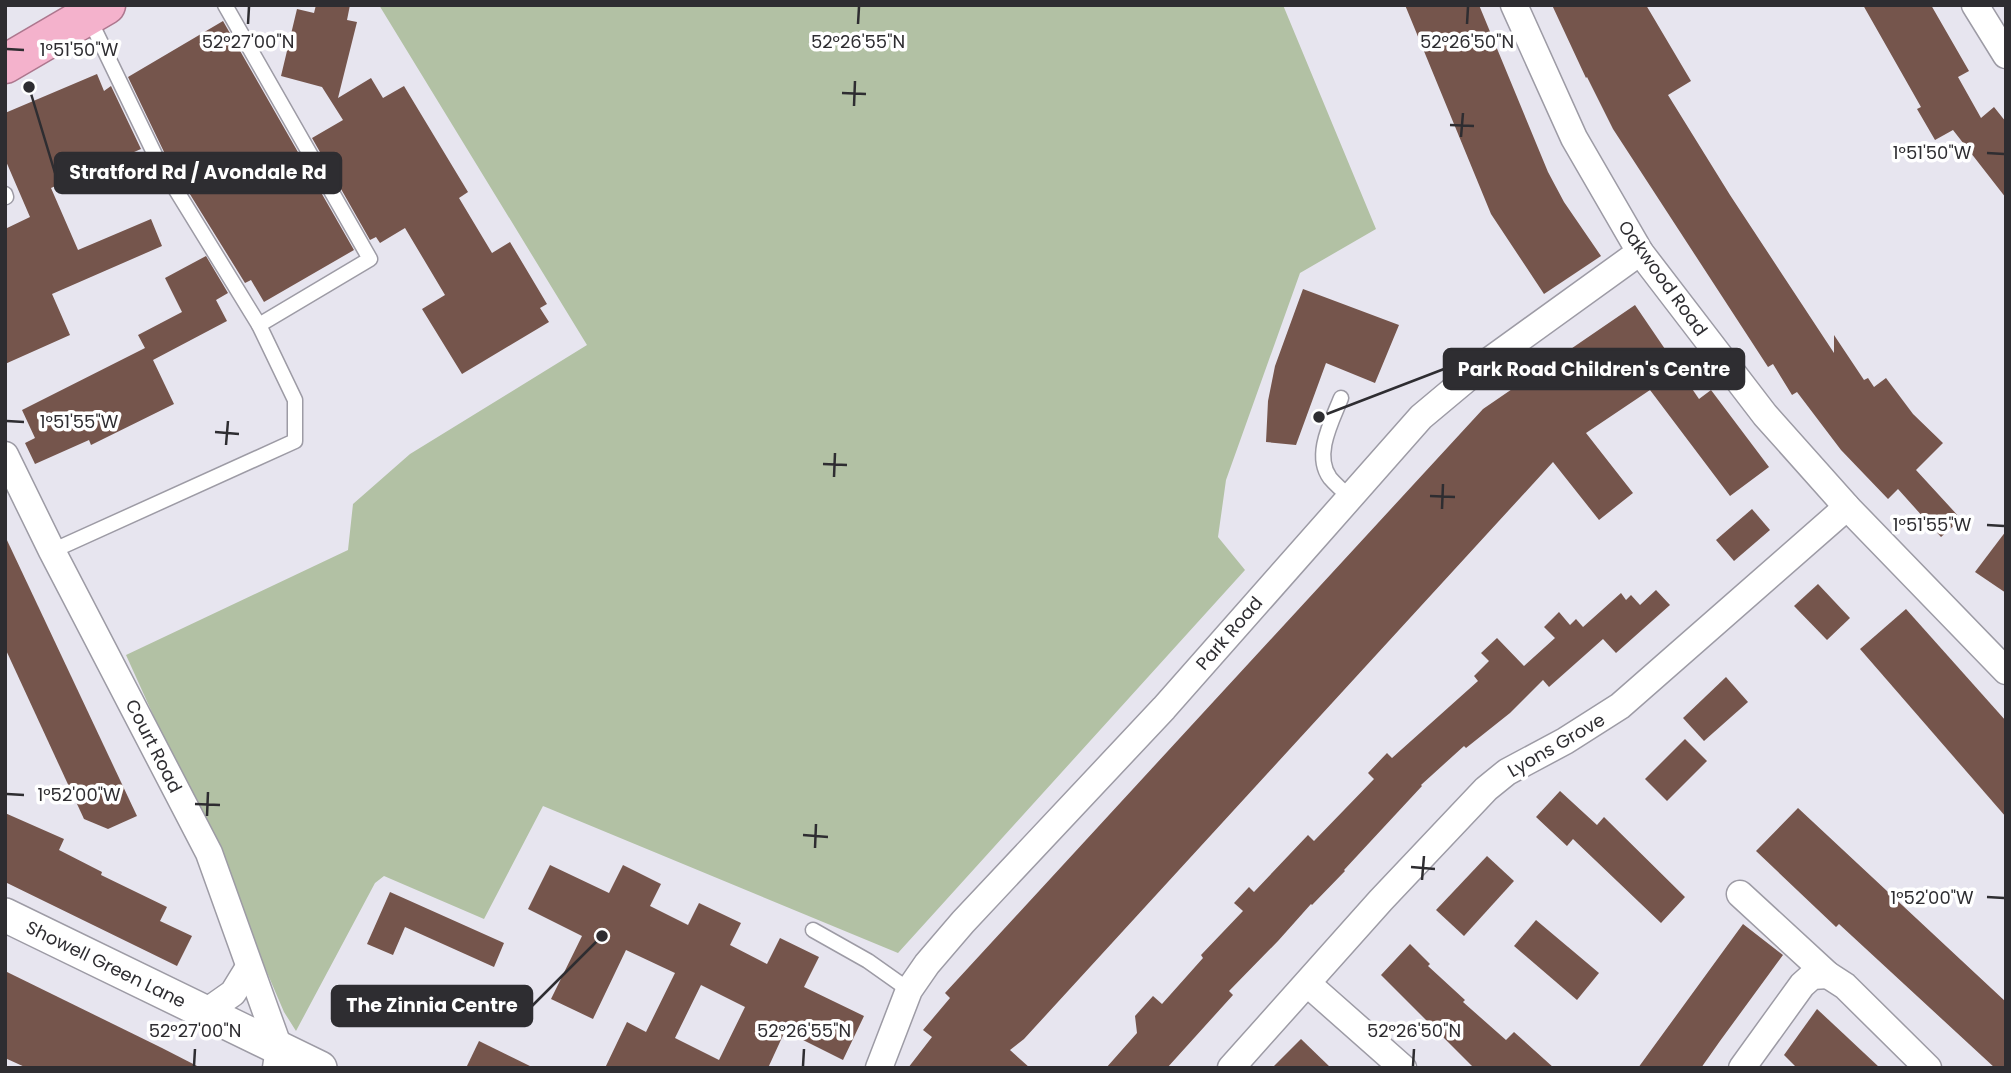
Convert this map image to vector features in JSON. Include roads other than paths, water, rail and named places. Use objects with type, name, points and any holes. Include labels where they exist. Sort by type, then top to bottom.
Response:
[{"type":"highway","points":[[5,64],[97,10]]},
{"type":"street","name":"Oakwood Road","points":[[1514,5],[1574,138],[1640,252],[1766,415],[1847,507],[2006,671]]},
{"type":"street","points":[[1975,5],[2006,55]]},
{"type":"street","name":"Park Road","points":[[879,1068],[909,990],[927,964],[963,922],[1164,708],[1421,418],[1451,390],[1640,252]]},
{"type":"street","name":"Court Road","points":[[5,455],[15,502],[52,551],[209,853],[266,1007],[277,1058]]},
{"type":"street","name":"Lyons Grove","points":[[1231,1068],[1381,900],[1486,789],[1507,772],[1565,741],[1620,706],[1847,507]]},
{"type":"street","points":[[1740,894],[1828,975],[1845,986],[1928,1068]]},
{"type":"street","name":"Showell Green Lane","points":[[5,915],[206,1012],[277,1058],[320,1068]]},
{"type":"street","points":[[206,1012],[233,993],[249,967]]},
{"type":"street","points":[[1742,1068],[1802,985],[1812,976],[1828,975]]},
{"type":"street","points":[[1308,984],[1403,1068]]},
{"type":"lane","points":[[225,5],[370,259],[260,325]]},
{"type":"lane","points":[[52,551],[295,441],[295,400],[260,325],[157,159],[97,10]]},
{"type":"lane","points":[[1341,398],[1326,436],[1324,458],[1329,477],[1351,498]]},
{"type":"lane","points":[[813,930],[868,961],[909,990]]},
{"type":"place","name":"Stratford Rd / Avondale Rd","points":[[29,87]]},
{"type":"place","name":"Park Road Children's Centre","points":[[1319,417]]},
{"type":"place","name":"The Zinnia Centre","points":[[602,936]]}]
